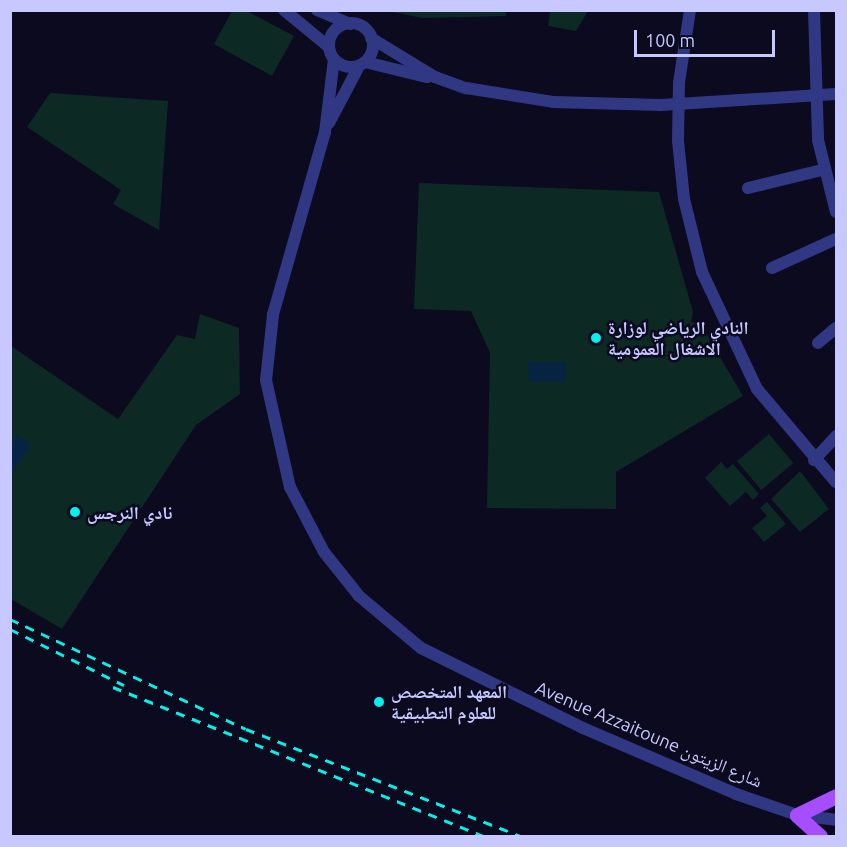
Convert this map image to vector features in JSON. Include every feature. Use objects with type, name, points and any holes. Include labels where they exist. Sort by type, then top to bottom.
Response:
[{"type":"main road","points":[[820,837],[797,815],[837,796]]},
{"type":"street","points":[[284,10],[329,47],[334,59],[435,77],[466,88],[553,102],[678,104],[837,94]]},
{"type":"street","points":[[317,10],[363,27],[371,38],[435,77]]},
{"type":"street","points":[[690,10],[678,104],[684,200],[707,286],[757,389],[814,460],[837,482]]},
{"type":"street","points":[[814,10],[814,95],[822,170],[837,212]]},
{"type":"street","points":[[329,47],[332,34],[350,24]]},
{"type":"street","points":[[362,64],[372,51],[371,38]]},
{"type":"street","name":"Avenue Azzaitoune شارع الزيتون","points":[[334,59],[325,132],[273,315],[267,380],[290,487],[324,552],[359,596],[421,648],[583,728],[797,815],[837,820]]},
{"type":"street","name":"Avenue Azzaitoune شارع الزيتون","points":[[325,132],[362,64]]},
{"type":"street","points":[[748,188],[822,170]]},
{"type":"street","points":[[772,268],[837,239]]},
{"type":"street","points":[[818,343],[837,328]]},
{"type":"street","points":[[814,460],[837,436]]},
{"type":"green space","points":[[550,10],[588,11],[576,31],[548,26]]},
{"type":"green space","points":[[232,11],[247,11],[294,36],[272,76],[214,44]]},
{"type":"green space","points":[[387,11],[506,11],[506,16],[423,18]]},
{"type":"green space","points":[[50,93],[168,101],[159,230],[113,204],[121,190],[27,127]]},
{"type":"green space","name":"النادي الرياضي لوزارة الاشغال العمومية","points":[[419,183],[659,192],[693,312],[691,322],[700,323],[743,396],[616,472],[616,509],[487,508],[490,353],[471,311],[414,309]]},
{"type":"green space","name":"نادي النرجس","points":[[200,314],[239,328],[240,394],[196,425],[62,629],[11,599],[11,346],[118,419],[177,335],[195,339]]},
{"type":"green space","points":[[769,434],[793,463],[761,490],[737,461]]},
{"type":"green space","points":[[721,462],[727,469],[733,464],[759,494],[753,500],[746,492],[730,506],[705,478]]},
{"type":"green space","points":[[800,471],[829,509],[800,532],[771,499]]},
{"type":"green space","points":[[767,502],[786,524],[764,542],[752,528],[767,516],[760,508]]},
{"type":"water","points":[[529,361],[566,362],[565,382],[528,381]]},
{"type":"water","points":[[17,435],[31,444],[13,472],[11,445]]},
{"type":"railway","points":[[10,619],[246,729],[521,836]]},
{"type":"railway","points":[[10,629],[124,685]]},
{"type":"railway","points":[[113,687],[483,836]]},
{"type":"place","name":"النادي الرياضي لوزارة الاشغال العمومية","points":[[596,338]]},
{"type":"place","name":"نادي النرجس","points":[[75,512]]},
{"type":"place","name":"المعهد المتخصص للعلوم التطبيقية","points":[[379,702]]}]
